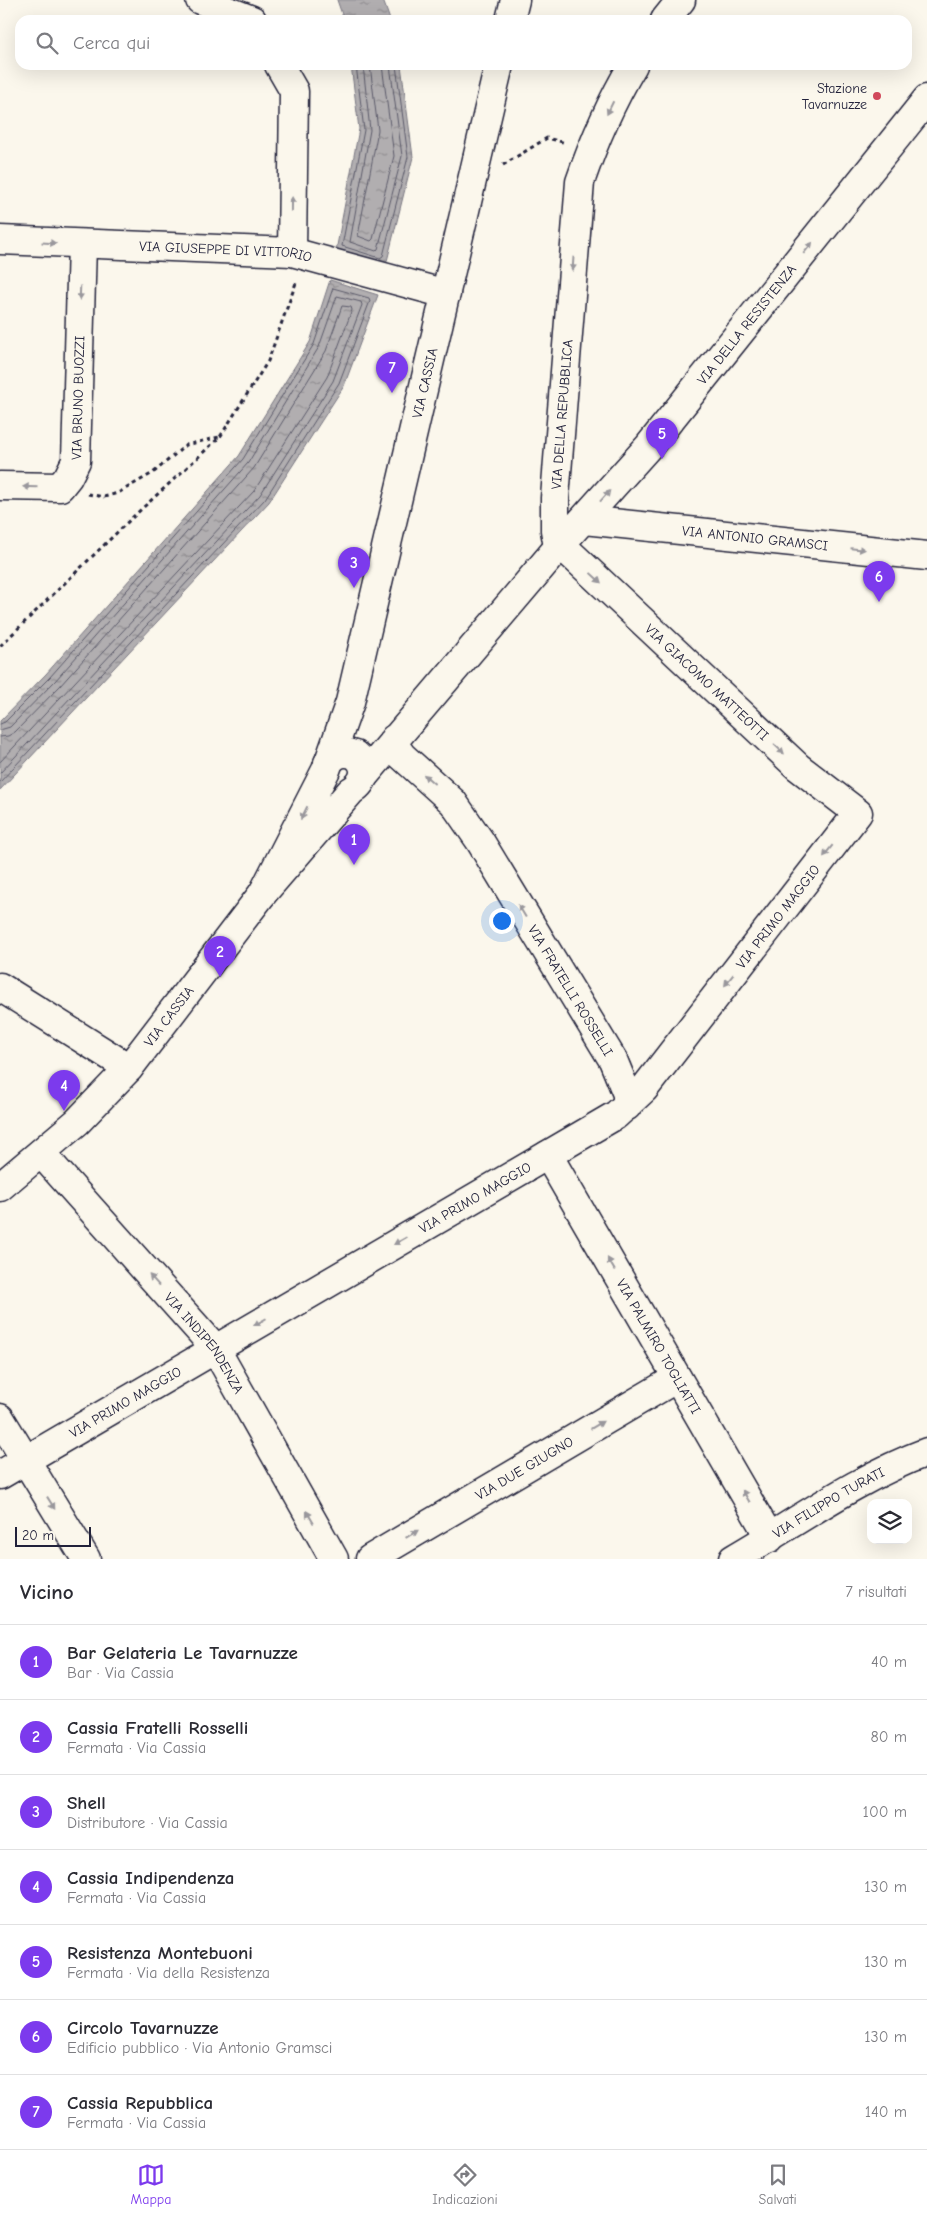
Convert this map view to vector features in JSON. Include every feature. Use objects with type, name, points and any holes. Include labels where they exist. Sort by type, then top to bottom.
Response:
[{"type":"street","points":[[200,0],[239,15]]},
{"type":"street","points":[[511,15],[515,0]]},
{"type":"street","points":[[669,15],[681,0]]},
{"type":"street","points":[[283,70],[294,91],[306,256]]},
{"type":"street","name":"VIA CASSIA","points":[[263,893],[327,766],[350,702],[498,70]]},
{"type":"street","name":"VIA DELLA REPUBBLICA","points":[[560,545],[554,530],[555,498],[580,182],[591,149],[630,70]]},
{"type":"street","name":"VIA DELLA RESISTENZA","points":[[560,545],[649,446],[927,99]]},
{"type":"street","name":"VIA GIUSEPPE DI VITTORIO","points":[[0,240],[306,256],[446,294]]},
{"type":"street","name":"VIA BRUNO BUOZZI","points":[[60,487],[68,477],[76,461],[82,244]]},
{"type":"street","points":[[0,486],[60,487]]},
{"type":"street","name":"VIA ANTONIO GRAMSCI","points":[[584,520],[927,556]]},
{"type":"street","points":[[357,774],[341,753],[333,757],[327,766],[328,782],[338,790],[357,774],[403,729],[560,545]]},
{"type":"street","name":"VIA GIACOMO MATTEOTTI","points":[[560,545],[798,767],[858,813]]},
{"type":"street","name":"VIA CASSIA","points":[[0,1187],[77,1122],[129,1068],[357,774],[348,724],[350,702]]},
{"type":"street","name":"VIA FRATELLI ROSSELLI","points":[[403,729],[397,749],[402,756],[452,802],[480,841],[612,1060],[627,1094],[627,1106]]},
{"type":"street","name":"VIA PRIMO MAGGIO","points":[[0,1475],[616,1115],[644,1089],[858,813]]},
{"type":"street","points":[[0,987],[129,1068]]},
{"type":"street","name":"VIA INDIPENDENZA","points":[[41,1152],[215,1348],[334,1559]]},
{"type":"street","name":"VIA PALMIRO TOGLIATTI","points":[[548,1155],[770,1538]]},
{"type":"street","name":"VIA DUE GIUGNO","points":[[370,1559],[677,1378]]},
{"type":"street","points":[[0,1418],[86,1559]]},
{"type":"street","name":"VIA FILIPPO TURATI","points":[[733,1559],[770,1538],[840,1493],[898,1463],[927,1452]]},
{"type":"path","points":[[496,170],[547,138],[569,144]]},
{"type":"path","points":[[0,646],[135,515],[220,437],[268,361],[306,256]]},
{"type":"path","points":[[60,487],[104,497],[118,493],[153,473],[186,446],[220,437]]},
{"type":"water","points":[[337,0],[383,0],[388,15],[342,15]]},
{"type":"water","points":[[352,70],[402,70],[413,157],[386,265],[336,251],[359,129]]},
{"type":"water","points":[[330,280],[378,295],[344,386],[269,502],[0,790],[0,721],[46,674],[239,456],[310,342]]},
{"type":"place","name":"Stazione Tavarnuzze","points":[[877,96]]},
{"type":"place","name":"Cassia Repubblica","points":[[392,393]]},
{"type":"place","name":"Resistenza Montebuoni","points":[[662,459]]},
{"type":"place","name":"Shell","points":[[354,588]]},
{"type":"place","name":"Circolo Tavarnuzze","points":[[879,602]]},
{"type":"place","name":"Bar Gelateria Le Tavarnuzze","points":[[354,865]]},
{"type":"place","name":"Cassia Fratelli Rosselli","points":[[220,977]]},
{"type":"place","name":"Cassia Indipendenza","points":[[64,1111]]}]
